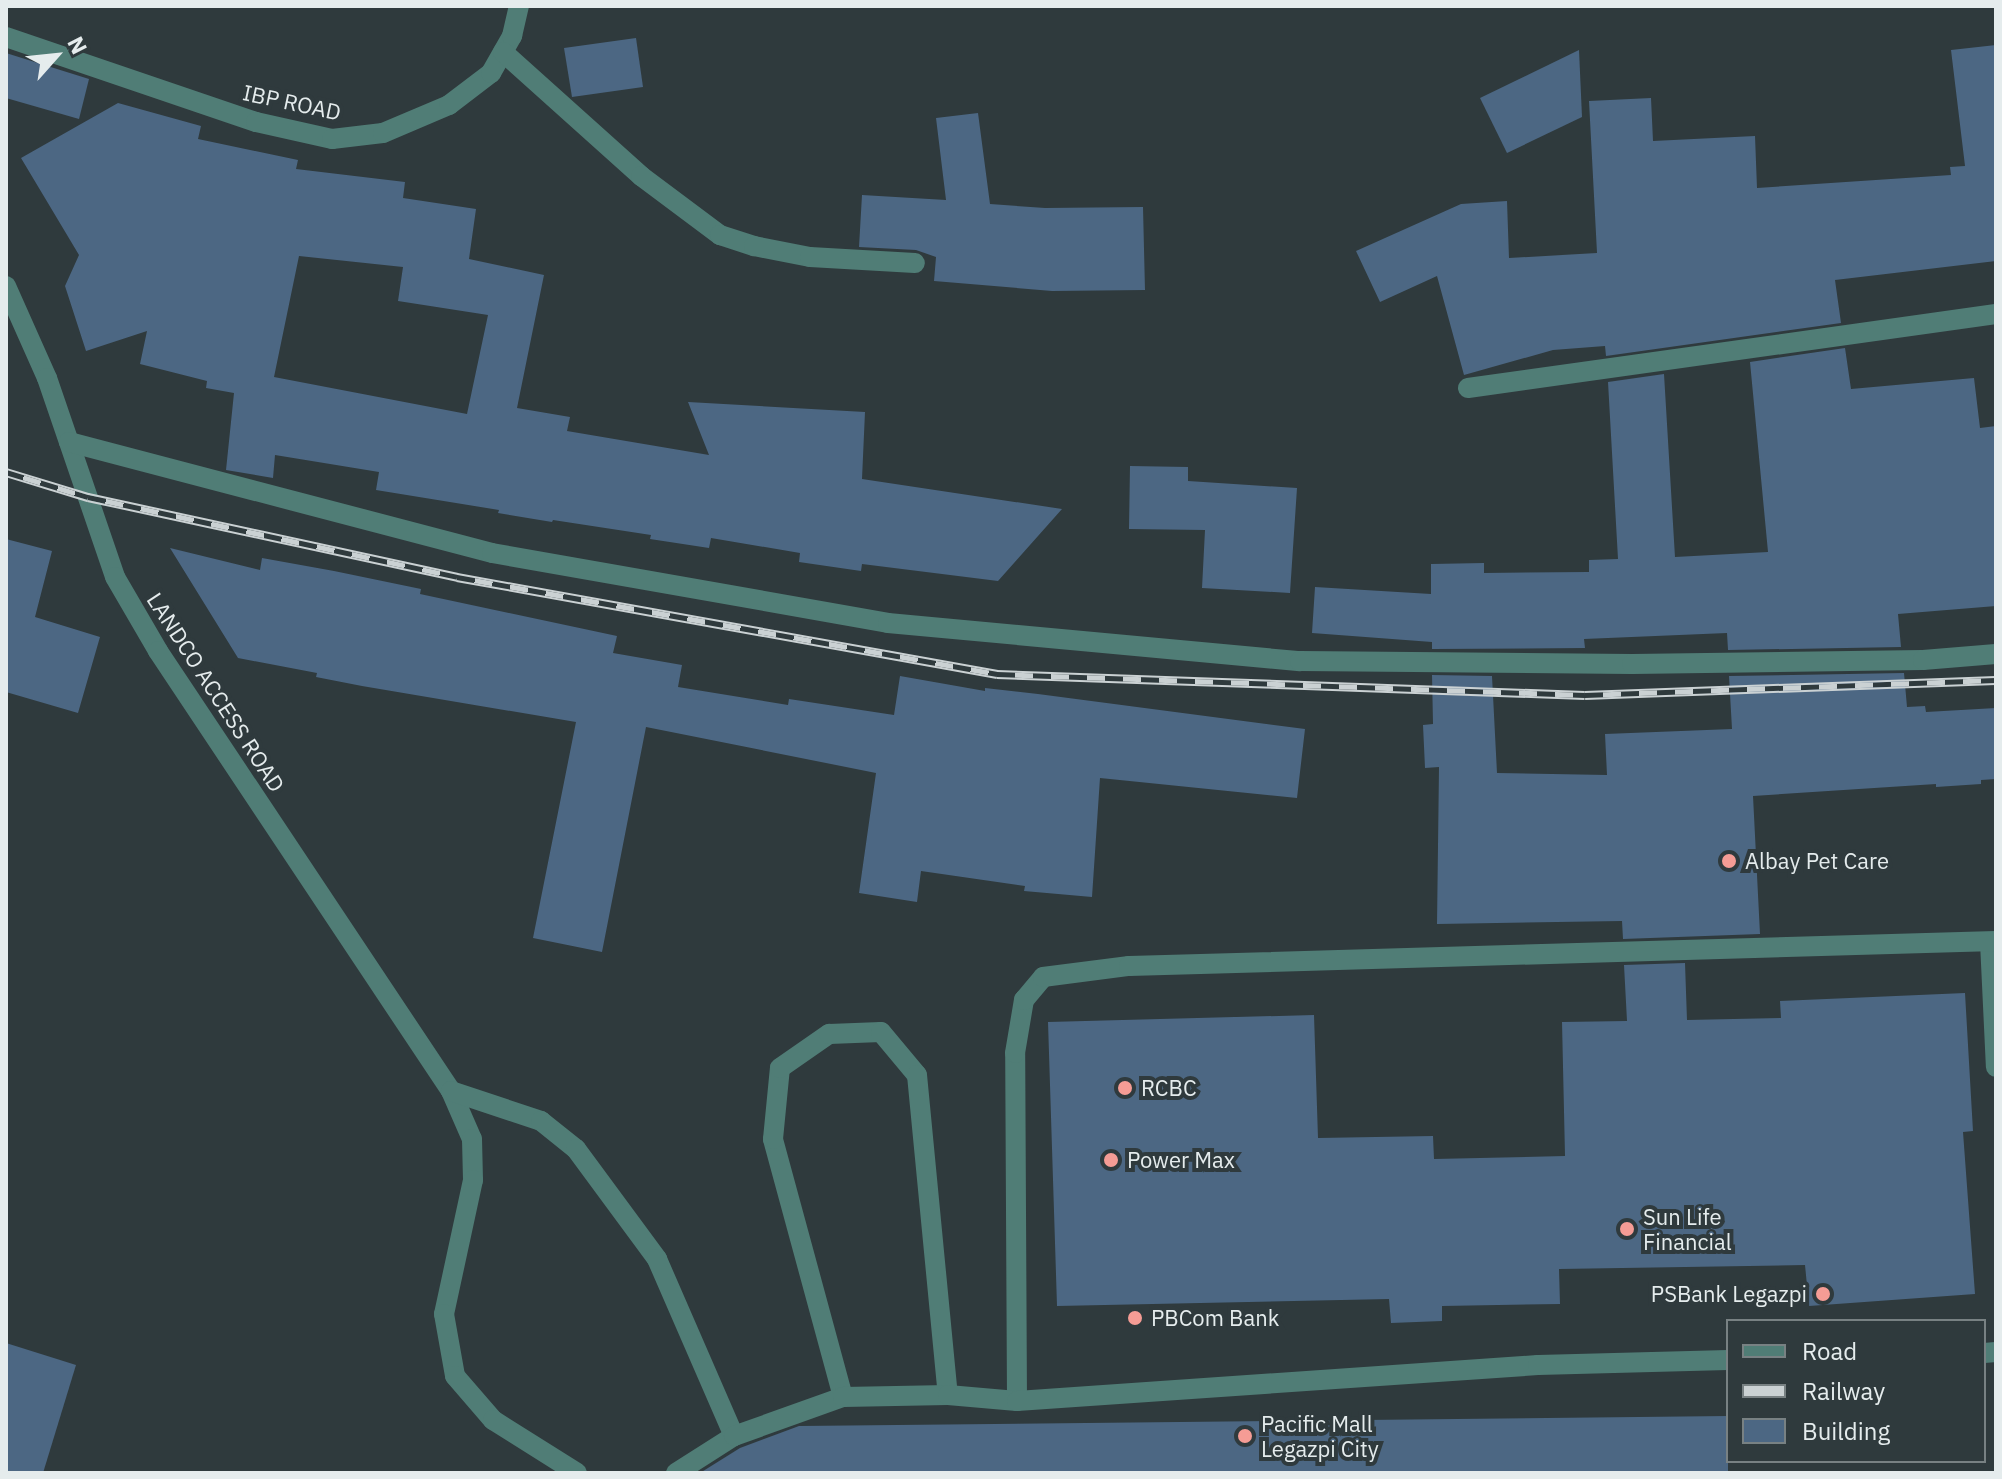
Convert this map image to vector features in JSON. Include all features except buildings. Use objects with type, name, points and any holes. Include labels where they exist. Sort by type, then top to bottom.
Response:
[{"type":"street","name":"IBP ROAD","points":[[6,37],[256,122],[332,139],[383,133],[449,105],[491,73],[512,36],[519,6]]},
{"type":"street","points":[[503,52],[641,176],[720,235],[754,246],[810,257],[915,263]]},
{"type":"street","name":"LANDCO ACCESS ROAD","points":[[6,286],[47,378],[115,577],[451,1091],[472,1139],[473,1180],[444,1314],[455,1376],[493,1420],[577,1473]]},
{"type":"street","points":[[1468,388],[1996,314]]},
{"type":"street","points":[[69,442],[492,553],[888,623],[1300,661],[1632,664],[1923,660],[1996,654]]},
{"type":"street","points":[[1017,1401],[1015,1053],[1024,1000],[1043,977],[1129,966],[1993,942],[1996,1067]]},
{"type":"street","points":[[843,1397],[773,1139],[780,1068],[829,1034],[881,1032],[917,1075],[948,1395]]},
{"type":"street","points":[[451,1091],[541,1121],[576,1149],[657,1259],[734,1436]]},
{"type":"street","points":[[676,1473],[734,1436],[843,1397],[948,1395],[1017,1401],[1538,1365],[1726,1360]]},
{"type":"railway","points":[[6,472],[88,497],[457,577],[997,674],[1585,695],[1996,680]]},
{"type":"place","name":"Albay Pet Care","points":[[1729,861]]},
{"type":"place","name":"RCBC","points":[[1125,1088]]},
{"type":"place","name":"Power Max","points":[[1111,1160]]},
{"type":"place","name":"Sun Life Financial","points":[[1627,1229]]},
{"type":"place","name":"PSBank Legazpi","points":[[1823,1294]]},
{"type":"place","name":"PBCom Bank","points":[[1135,1318]]},
{"type":"place","name":"Pacific Mall Legazpi City","points":[[1245,1436]]}]
